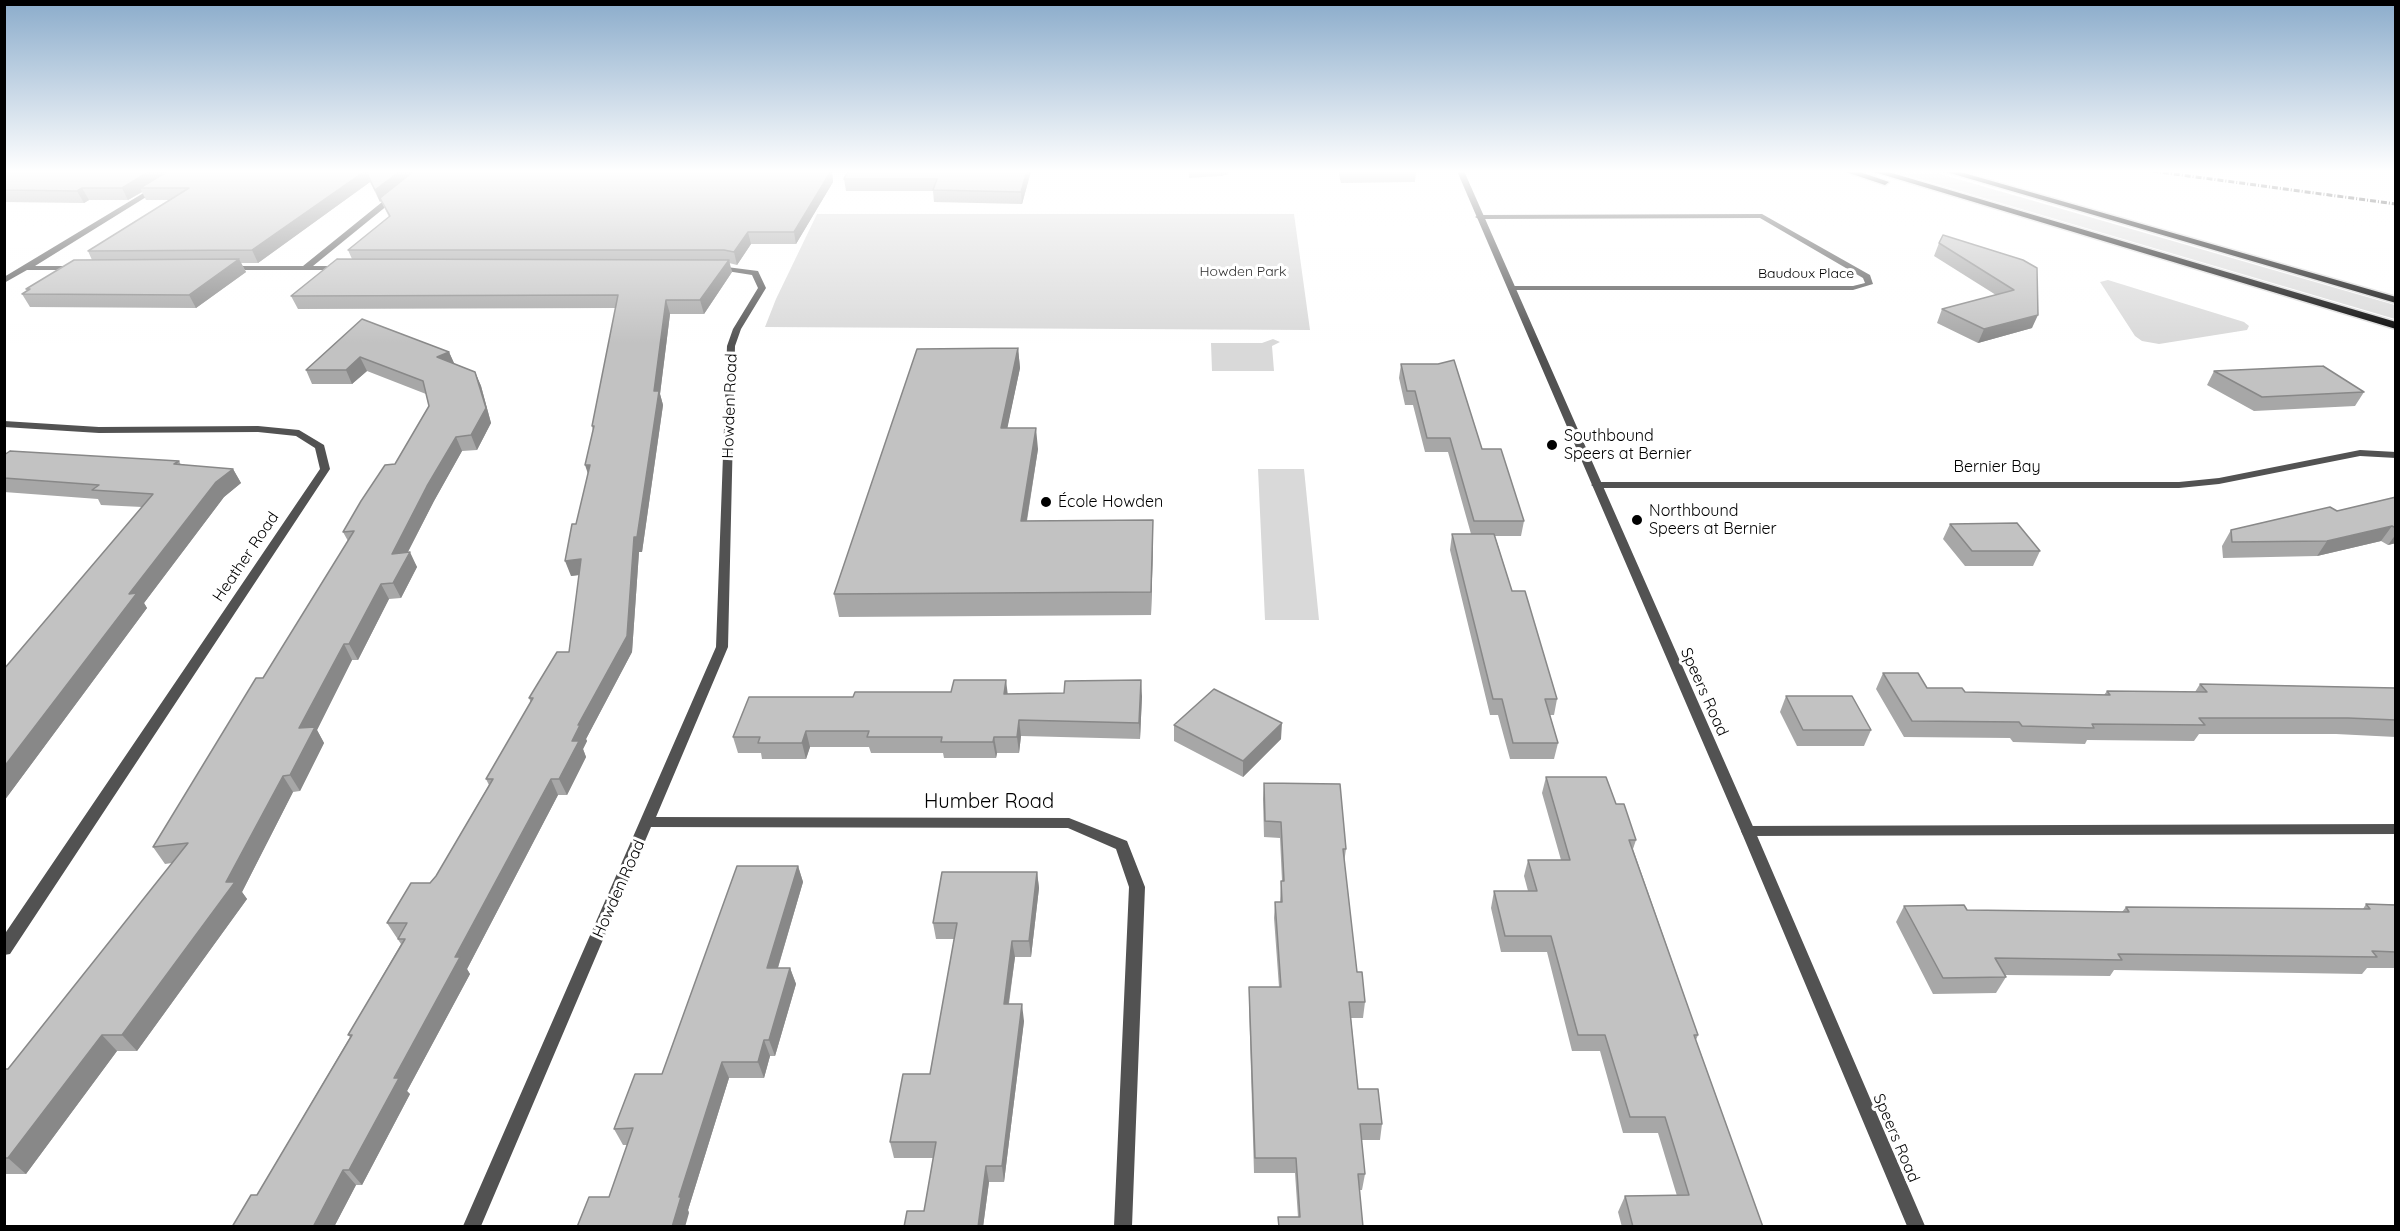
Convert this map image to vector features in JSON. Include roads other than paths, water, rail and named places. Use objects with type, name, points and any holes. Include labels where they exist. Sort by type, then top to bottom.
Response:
[{"type":"main road","points":[[2068,228],[2396,326]]},
{"type":"main road","points":[[2147,228],[2396,300]]},
{"type":"street","points":[[4,281],[91,228]]},
{"type":"street","points":[[305,268],[354,228]]},
{"type":"street","name":"Speers Road","points":[[1484,228],[1748,831],[1916,1227]]},
{"type":"street","name":"Baudoux Place","points":[[1511,288],[1853,288],[1869,284],[1867,278],[1783,228]]},
{"type":"street","name":"Howden Road","points":[[472,1227],[722,647],[731,346],[737,329],[762,288],[755,273],[727,267],[704,267]]},
{"type":"street","points":[[26,268],[90,268]]},
{"type":"street","points":[[221,268],[352,268]]},
{"type":"street","name":"Heather Road","points":[[4,424],[99,430],[258,429],[299,433],[320,447],[325,469],[4,949]]},
{"type":"street","name":"Bernier Bay","points":[[1596,485],[2179,485],[2219,481],[2360,453],[2396,455]]},
{"type":"street","name":"Humber Road","points":[[648,822],[1069,823],[1122,845],[1137,887],[1123,1227]]},
{"type":"street","points":[[1748,831],[2396,829]]},
{"type":"place","name":"Southbound Speers at Bernier","points":[[1552,445]]},
{"type":"place","name":"École Howden","points":[[1046,502]]},
{"type":"place","name":"Northbound Speers at Bernier","points":[[1637,520]]},
{"type":"park label","name":"Howden Park","points":[[1243,272]]}]
